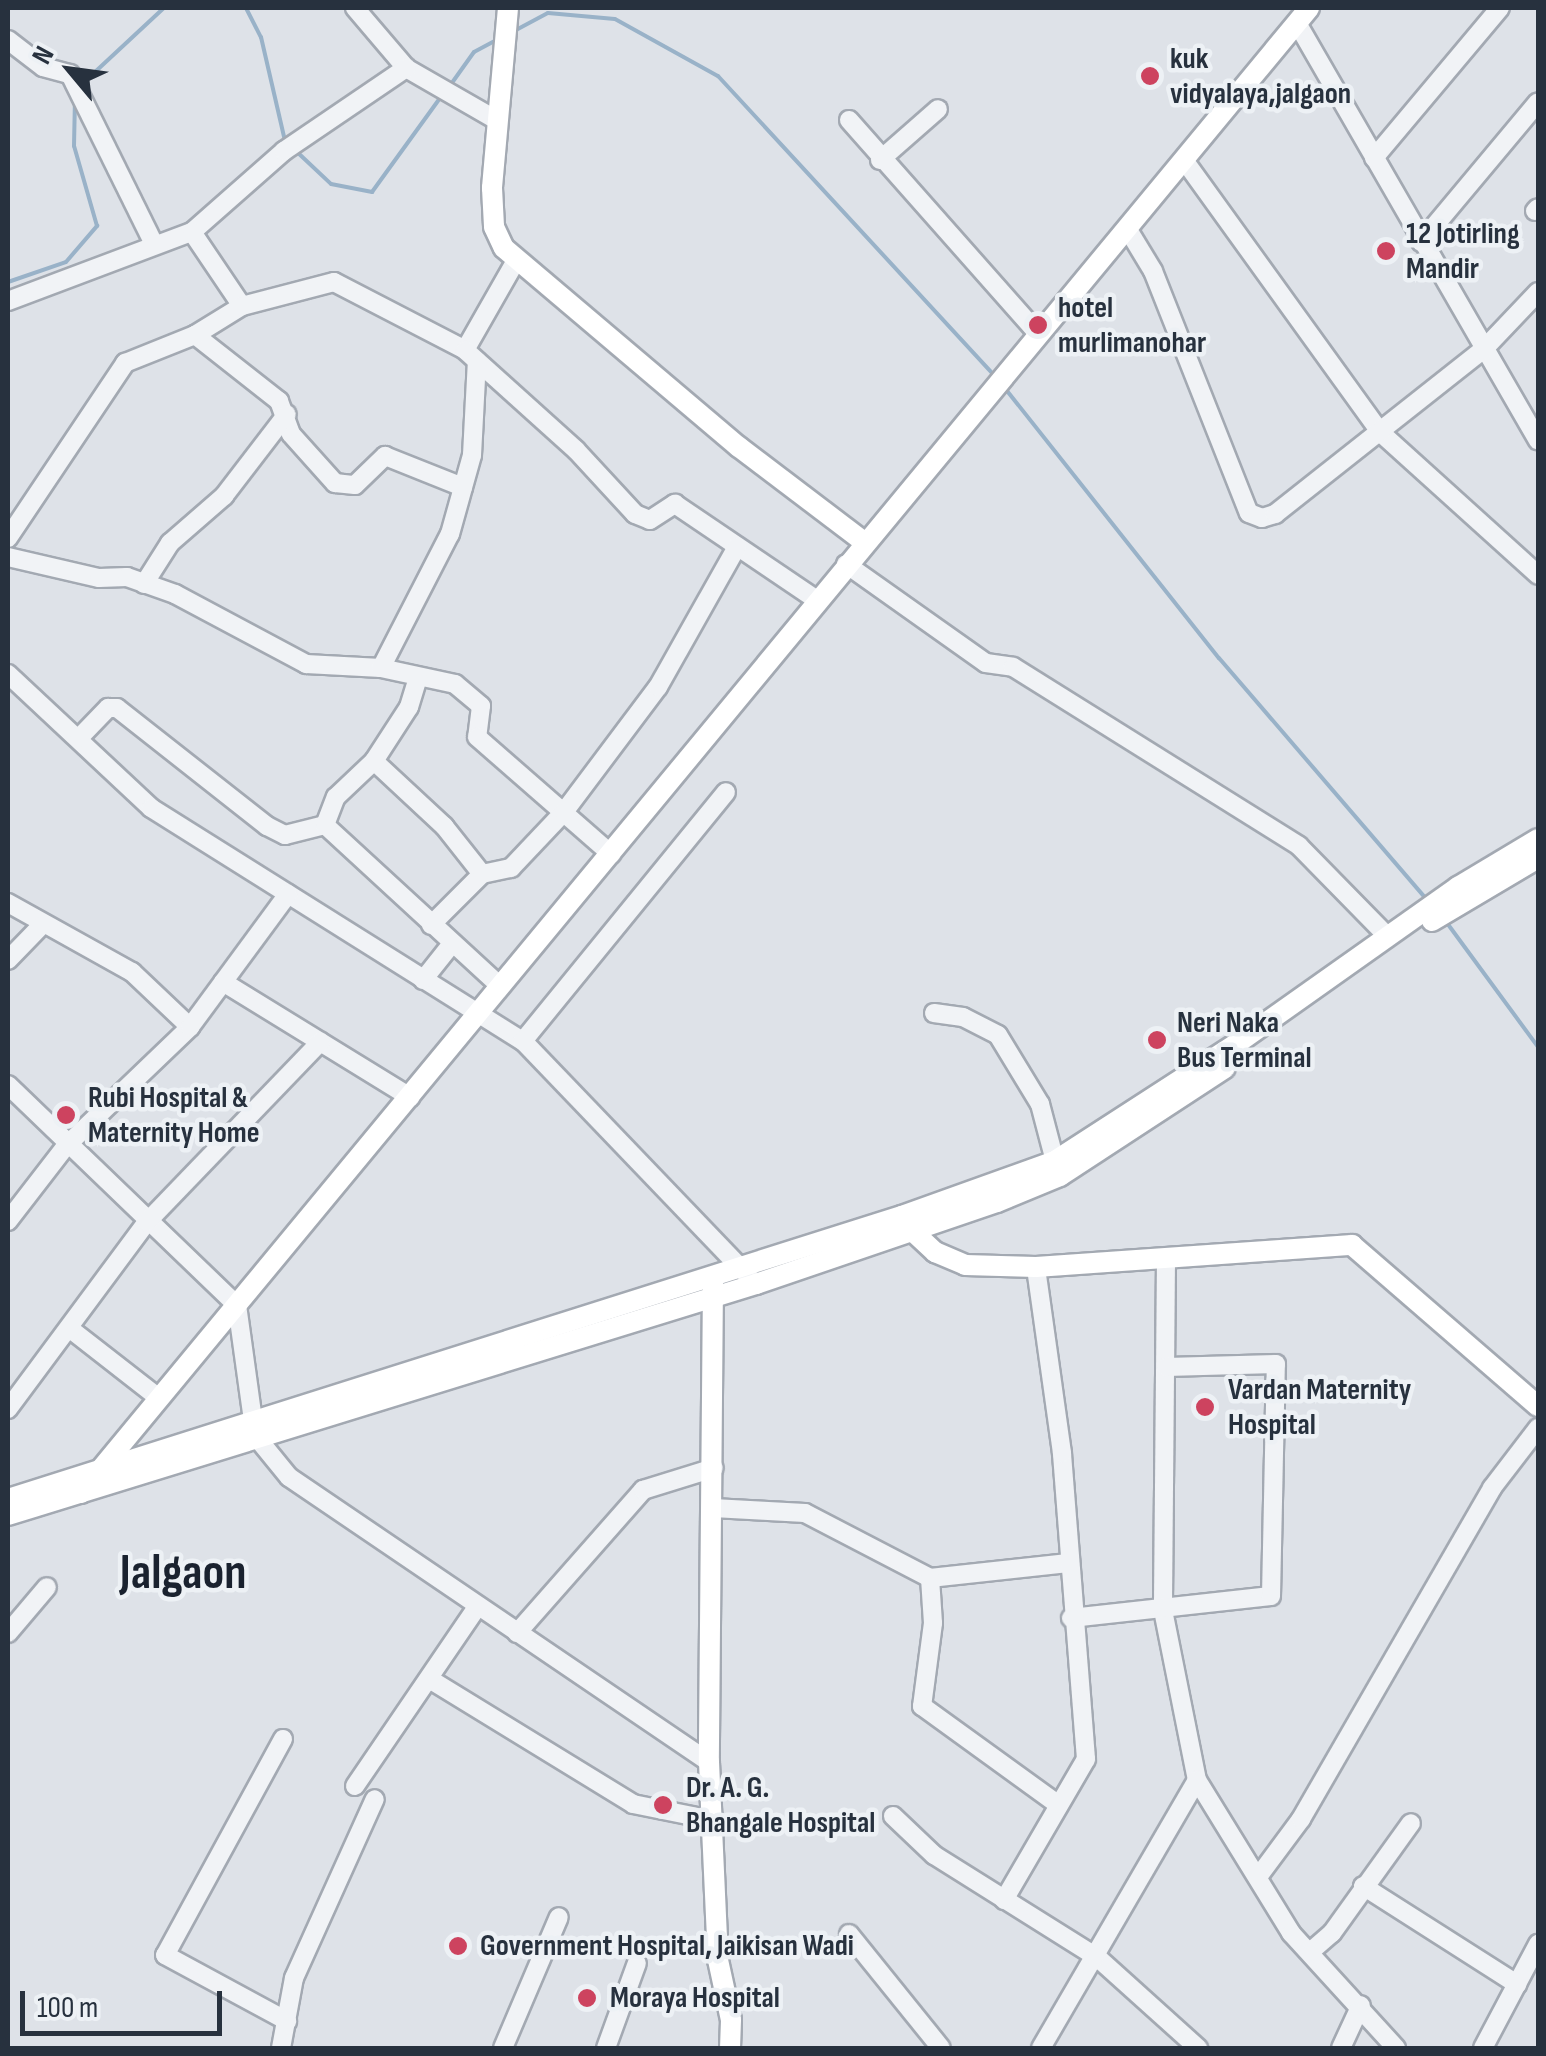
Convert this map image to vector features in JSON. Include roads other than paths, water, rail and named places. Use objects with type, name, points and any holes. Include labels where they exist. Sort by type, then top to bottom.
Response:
[{"type":"main road","points":[[508,8],[494,227],[514,264],[863,541]]},
{"type":"main road","points":[[80,1493],[480,1016],[500,986],[612,854],[863,541],[996,388],[1303,15]]},
{"type":"main road","points":[[713,1286],[740,1268],[906,1225],[1060,1176],[1538,839]]},
{"type":"main road","points":[[1461,893],[1538,858]]},
{"type":"main road","points":[[1276,1024],[1387,936],[1430,914]]},
{"type":"main road","points":[[8,1514],[80,1493],[256,1430],[713,1286],[756,1284],[1055,1161],[1163,1102]]},
{"type":"main road","points":[[906,1225],[965,1265],[1036,1267],[1352,1245],[1538,1406]]},
{"type":"main road","points":[[713,1286],[709,1762],[718,1960],[731,2020],[730,2048]]},
{"type":"main road","points":[[8,1498],[100,1469],[256,1430]]},
{"type":"street","points":[[354,8],[406,68],[498,121]]},
{"type":"street","points":[[1374,158],[1500,8]]},
{"type":"street","points":[[1303,15],[1374,158],[1538,441]]},
{"type":"street","points":[[8,40],[43,67],[70,74],[154,244]]},
{"type":"street","points":[[8,302],[192,232],[284,151],[406,68]]},
{"type":"street","points":[[1421,242],[1538,102]]},
{"type":"street","points":[[880,160],[938,109]]},
{"type":"street","points":[[849,120],[880,160],[1040,335]]},
{"type":"street","points":[[1184,160],[1380,432],[1538,575]]},
{"type":"street","points":[[1128,228],[1153,271],[1249,513],[1275,514],[1483,350],[1538,292]]},
{"type":"street","points":[[192,232],[242,306]]},
{"type":"street","points":[[382,668],[450,534],[472,455],[471,356],[514,264]]},
{"type":"street","points":[[8,538],[125,364],[195,335],[242,306],[334,282],[471,356],[635,514],[650,520],[675,504],[818,601]]},
{"type":"street","points":[[195,335],[270,392],[287,414],[291,434],[344,488],[385,456],[463,487]]},
{"type":"street","points":[[144,584],[170,543],[224,496],[287,414]]},
{"type":"street","points":[[431,925],[482,874],[511,868],[564,812],[658,688],[737,547]]},
{"type":"street","points":[[8,556],[144,584],[306,664],[382,668],[456,684],[479,703],[476,737],[612,854]]},
{"type":"street","points":[[846,564],[986,663],[1013,668],[1299,846],[1387,936]]},
{"type":"street","points":[[8,674],[151,808],[523,1041],[756,1284]]},
{"type":"street","points":[[324,825],[336,797],[374,762],[410,706],[418,677]]},
{"type":"street","points":[[79,738],[108,708],[118,708],[267,826],[284,835],[324,825]]},
{"type":"street","points":[[374,762],[444,826],[482,874]]},
{"type":"street","points":[[523,1041],[726,792]]},
{"type":"street","points":[[324,825],[450,946],[500,986]]},
{"type":"street","points":[[8,1222],[66,1146],[190,1027],[288,894]]},
{"type":"street","points":[[8,902],[41,926],[132,972],[190,1027]]},
{"type":"street","points":[[8,960],[41,926]]},
{"type":"street","points":[[422,980],[450,946]]},
{"type":"street","points":[[223,982],[410,1097]]},
{"type":"street","points":[[934,1013],[963,1017],[998,1035],[1040,1104],[1055,1161]]},
{"type":"street","points":[[8,1408],[148,1222],[320,1042]]},
{"type":"street","points":[[8,1085],[66,1146],[237,1305],[256,1430],[289,1477],[709,1762]]},
{"type":"street","points":[[1166,1259],[1162,1610],[1197,1780],[1310,1952],[1396,2048]]},
{"type":"street","points":[[1004,1900],[1086,1760],[1071,1618],[1056,1388],[1036,1267]]},
{"type":"street","points":[[69,1328],[159,1398]]},
{"type":"street","points":[[1071,1618],[1271,1596],[1276,1364],[1166,1366]]},
{"type":"street","points":[[1258,1877],[1301,1819],[1492,1488],[1538,1428]]},
{"type":"street","points":[[516,1633],[643,1490],[714,1468]]},
{"type":"street","points":[[713,1508],[805,1513],[930,1578],[1068,1564]]},
{"type":"street","points":[[930,1578],[933,1623],[922,1706],[1059,1805]]},
{"type":"street","points":[[8,1633],[47,1587]]},
{"type":"street","points":[[355,1786],[478,1606]]},
{"type":"street","points":[[431,1680],[633,1804],[712,1820]]},
{"type":"street","points":[[283,1739],[165,1955],[286,2021]]},
{"type":"street","points":[[1041,2048],[1098,1958],[1197,1780]]},
{"type":"street","points":[[280,2048],[294,1978],[375,1798]]},
{"type":"street","points":[[893,1816],[934,1855],[1098,1958],[1198,2048]]},
{"type":"street","points":[[1310,1952],[1332,1933],[1411,1823]]},
{"type":"street","points":[[1363,1886],[1517,1984]]},
{"type":"street","points":[[503,2048],[559,1917]]},
{"type":"street","points":[[849,1934],[942,2048]]},
{"type":"street","points":[[1483,2048],[1538,1944]]},
{"type":"street","points":[[606,2048],[637,1963]]},
{"type":"street","points":[[1341,2048],[1361,2005]]},
{"type":"waterway","points":[[81,85],[164,8]]},
{"type":"waterway","points":[[246,8],[261,37],[285,141]]},
{"type":"waterway","points":[[516,30],[548,13],[615,19],[718,76],[995,376]]},
{"type":"waterway","points":[[449,87],[474,52],[498,39]]},
{"type":"waterway","points":[[296,151],[331,184],[372,192],[443,94]]},
{"type":"waterway","points":[[8,282],[66,262],[97,226],[74,146],[75,98]]},
{"type":"waterway","points":[[1004,387],[1219,658],[1428,901]]},
{"type":"waterway","points":[[1447,923],[1538,1047]]},
{"type":"place","name":"kuk vidyalaya,jalgaon","points":[[1150,76]]},
{"type":"place","name":"12 Jotirling Mandir","points":[[1386,251]]},
{"type":"place","name":"hotel murlimanohar","points":[[1038,325]]},
{"type":"place","name":"Neri Naka Bus Terminal","points":[[1157,1040]]},
{"type":"place","name":"Rubi Hospital & Maternity Home","points":[[66,1115]]},
{"type":"place","name":"Vardan Maternity Hospital","points":[[1205,1407]]},
{"type":"place","name":"Dr. A. G. Bhangale Hospital","points":[[663,1805]]},
{"type":"place","name":"Government Hospital, Jaikisan Wadi","points":[[458,1946]]},
{"type":"place","name":"Moraya Hospital","points":[[587,1998]]},
{"type":"district","name":"Jalgaon","points":[[183,1574]]}]
